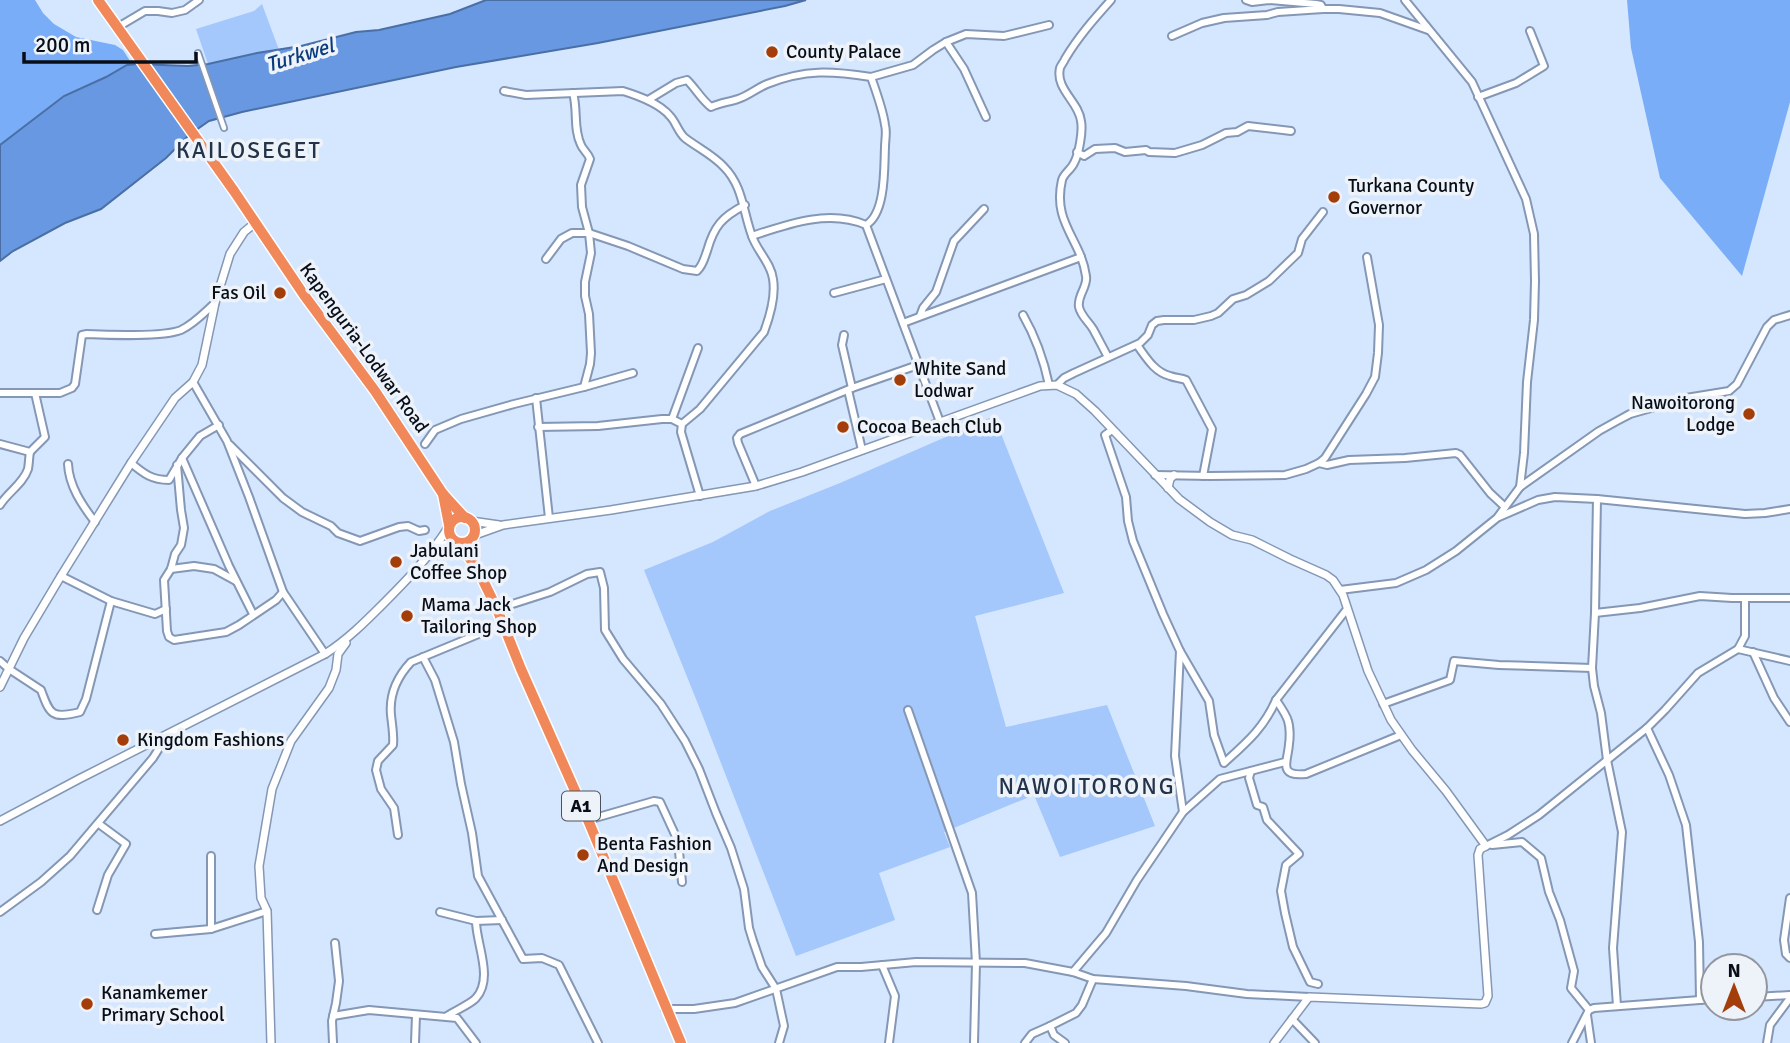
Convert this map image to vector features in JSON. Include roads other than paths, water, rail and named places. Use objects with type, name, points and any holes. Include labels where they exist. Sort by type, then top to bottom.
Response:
[{"type":"highway","name":"Kapenguria-Lodwar Road","points":[[98,0],[304,295],[375,391],[443,494],[468,519]]},
{"type":"highway","name":"Kapenguria-Lodwar Road","points":[[443,494],[449,527]]},
{"type":"highway","points":[[455,519],[468,519],[475,530],[474,536],[469,542],[457,542],[450,536],[449,527],[455,519]]},
{"type":"highway","name":"A1","points":[[474,536],[478,570]]},
{"type":"highway","name":"A1","points":[[457,542],[478,570],[497,609],[681,1043]]},
{"type":"street","points":[[118,27],[145,10],[172,13],[185,10],[199,0]]},
{"type":"street","points":[[1108,357],[1091,326],[1084,320],[1079,305],[1087,279],[1077,245],[1069,235],[1061,213],[1062,177],[1074,164],[1081,135],[1081,120],[1074,103],[1066,94],[1060,69],[1082,33],[1111,0]]},
{"type":"street","points":[[1246,0],[1315,4],[1321,5],[1323,9]]},
{"type":"street","points":[[1405,0],[1472,82],[1526,199],[1534,234],[1534,320],[1520,487]]},
{"type":"street","points":[[1172,36],[1202,23],[1224,18],[1323,9],[1380,13],[1430,31]]},
{"type":"street","points":[[648,100],[676,83],[687,80],[711,107],[738,99],[766,84],[799,74],[834,71],[871,77],[914,65],[946,42],[966,34],[1004,36],[1049,25]]},
{"type":"street","points":[[1478,97],[1516,83],[1544,66],[1530,31]]},
{"type":"street","points":[[946,42],[964,69],[986,117]]},
{"type":"street","points":[[198,53],[223,128]]},
{"type":"street","points":[[866,225],[873,221],[881,198],[886,126],[871,77]]},
{"type":"street","points":[[504,91],[526,95],[623,91],[648,100],[669,115],[682,135],[725,167],[737,186],[745,205],[752,236],[774,279],[773,295],[764,332],[700,409],[682,424],[681,432],[700,496]]},
{"type":"street","points":[[573,93],[577,132],[581,147],[590,159],[581,185],[582,207],[591,253],[586,271],[585,296],[591,353],[584,387]]},
{"type":"street","points":[[1077,152],[1084,156],[1095,149],[1115,148],[1125,152],[1146,150],[1175,153],[1248,126],[1291,131]]},
{"type":"street","points":[[546,259],[561,239],[572,233],[589,233],[683,269],[697,271],[703,265],[716,227],[733,211],[745,205]]},
{"type":"street","points":[[920,316],[936,292],[954,241],[984,209]]},
{"type":"street","points":[[474,536],[503,525],[756,486],[1053,385],[1137,345],[1146,338],[1157,321],[1194,320],[1211,316],[1233,299],[1269,281],[1298,253],[1303,239],[1323,212]]},
{"type":"street","points":[[752,236],[794,223],[823,219],[853,219],[866,225],[940,422]]},
{"type":"street","points":[[0,687],[61,576],[131,463],[175,398],[193,382],[202,365],[215,303],[235,244],[255,223]]},
{"type":"street","points":[[904,323],[1081,257]]},
{"type":"street","points":[[1155,475],[1285,475],[1319,463],[1329,453],[1375,377],[1379,325],[1367,257]]},
{"type":"street","points":[[834,293],[886,279]]},
{"type":"street","points":[[0,393],[60,393],[72,388],[75,384],[82,335],[178,331],[191,324],[215,303]]},
{"type":"street","points":[[1023,315],[1053,385],[1076,394],[1193,510],[1232,535],[1252,540],[1333,580],[1340,590],[1368,671],[1383,704],[1401,735],[1486,846]]},
{"type":"street","points":[[1340,590],[1384,586],[1426,570],[1456,551],[1497,518],[1520,487],[1599,431],[1630,414],[1733,388],[1768,327],[1774,320],[1790,316]]},
{"type":"street","points":[[845,335],[842,345],[862,450]]},
{"type":"street","points":[[1137,345],[1159,371],[1186,380],[1212,429],[1203,476]]},
{"type":"street","points":[[673,419],[698,348]]},
{"type":"street","points":[[756,486],[738,443],[740,434],[850,389],[918,365]]},
{"type":"street","points":[[425,444],[442,426],[474,414],[633,373]]},
{"type":"street","points":[[193,382],[227,441],[283,592],[325,654]]},
{"type":"street","points":[[0,505],[20,483],[28,468],[30,452],[45,437],[36,393]]},
{"type":"street","points":[[536,398],[549,519]]},
{"type":"street","points":[[538,427],[598,426],[673,419],[682,424]]},
{"type":"street","points":[[131,463],[148,477],[169,480],[181,458],[201,436],[219,425]]},
{"type":"street","points":[[1112,430],[1105,435],[1126,497],[1133,541],[1180,651],[1209,701],[1214,735],[1224,763],[1257,733],[1270,715],[1276,700],[1347,609]]},
{"type":"street","points":[[227,441],[283,498],[302,512],[331,526],[338,533],[360,541],[399,527],[425,530]]},
{"type":"street","points":[[0,444],[30,452]]},
{"type":"street","points":[[1319,463],[1327,465],[1349,460],[1456,453],[1505,507]]},
{"type":"street","points":[[181,458],[253,614]]},
{"type":"street","points":[[68,464],[72,484],[81,504],[95,522]]},
{"type":"street","points":[[177,465],[184,528],[181,545],[164,580],[169,637],[174,639],[226,632],[276,600],[283,592]]},
{"type":"street","points":[[1168,488],[1174,475]]},
{"type":"street","points":[[1497,518],[1548,498],[1597,499],[1745,514],[1790,509]]},
{"type":"street","points":[[1597,499],[1592,668],[1622,832],[1613,948],[1617,1006]]},
{"type":"street","points":[[468,519],[503,525]]},
{"type":"street","points":[[271,1043],[267,912],[261,898],[259,866],[272,789],[292,741],[329,688],[336,670],[338,654],[352,635],[435,548],[449,527]]},
{"type":"street","points":[[435,548],[457,542]]},
{"type":"street","points":[[171,569],[194,566],[214,569],[236,581]]},
{"type":"street","points":[[497,609],[550,592],[587,574],[600,572],[604,588],[605,630],[623,659],[661,704],[685,741],[699,769],[737,866],[744,889],[749,928],[762,967],[776,989],[785,1026],[779,1043]]},
{"type":"street","points":[[61,576],[111,601],[155,614],[166,609]]},
{"type":"street","points":[[1595,614],[1700,596],[1790,598]]},
{"type":"street","points":[[665,1009],[726,1005],[837,967],[916,962],[1025,963],[1073,972],[1093,979],[1247,994],[1485,1003],[1488,996],[1478,855],[1480,849],[1529,822],[1647,728],[1698,673],[1738,649],[1745,636],[1745,598]]},
{"type":"street","points":[[0,661],[41,690],[48,709],[56,715],[80,712],[86,699],[111,601]]},
{"type":"street","points":[[398,835],[394,808],[381,789],[376,771],[378,761],[393,745],[391,705],[394,688],[411,662],[503,624]]},
{"type":"street","points":[[0,821],[325,654],[352,635]]},
{"type":"street","points":[[1738,649],[1790,661]]},
{"type":"street","points":[[1180,651],[1175,756],[1183,812]]},
{"type":"street","points":[[1753,653],[1774,698],[1790,722]]},
{"type":"street","points":[[424,657],[435,680],[454,742],[478,876],[523,958],[542,958],[559,965],[598,1043]]},
{"type":"street","points":[[1383,704],[1450,680],[1454,661],[1592,668]]},
{"type":"street","points":[[1276,700],[1288,720],[1289,744],[1285,762],[1291,773],[1306,774],[1401,735]]},
{"type":"street","points":[[908,710],[972,893],[976,963],[974,1043]]},
{"type":"street","points":[[1647,728],[1669,775],[1686,825],[1699,952]]},
{"type":"street","points":[[0,912],[70,856],[153,758],[169,734]]},
{"type":"street","points":[[1073,972],[1106,933],[1137,880],[1183,812],[1220,779],[1285,762]]},
{"type":"street","points":[[1251,771],[1249,778],[1257,805],[1263,807],[1267,820],[1299,855],[1286,865],[1281,891],[1293,947],[1310,982],[1318,984]]},
{"type":"street","points":[[588,820],[654,801],[660,802],[678,841],[682,882]]},
{"type":"street","points":[[97,910],[108,875],[126,844],[99,824]]},
{"type":"street","points":[[1486,846],[1522,842],[1541,858],[1574,971],[1571,988],[1588,1012],[1591,1043]]},
{"type":"street","points":[[211,856],[211,929]]},
{"type":"street","points":[[1790,898],[1784,940],[1786,954],[1790,958]]},
{"type":"street","points":[[155,934],[211,929],[267,912]]},
{"type":"street","points":[[440,912],[476,921],[502,920]]},
{"type":"street","points":[[445,1017],[476,998],[484,982],[484,959],[476,933],[476,921]]},
{"type":"street","points":[[333,1043],[333,1016],[339,981],[335,943]]},
{"type":"street","points":[[882,965],[895,996],[889,1043]]},
{"type":"street","points":[[1025,1043],[1032,1034],[1076,1013],[1093,979]]},
{"type":"street","points":[[1769,996],[1790,996]]},
{"type":"street","points":[[1767,1043],[1770,1025],[1790,996]]},
{"type":"street","points":[[1274,1043],[1308,997]]},
{"type":"street","points":[[1572,1043],[1588,1012],[1594,1008],[1699,1000]]},
{"type":"street","points":[[333,1016],[369,1010],[457,1018],[476,1043]]},
{"type":"street","points":[[415,1043],[416,1015]]},
{"type":"street","points":[[1292,1019],[1315,1043]]},
{"type":"street","points":[[1049,1026],[1054,1035],[1065,1043]]},
{"type":"water","name":"Turkwel","points":[[486,0],[806,0],[598,43],[456,67],[209,121],[101,209],[65,223],[0,261],[0,145],[64,96],[127,65],[208,64],[450,14]]},
{"type":"place","name":"County Palace","points":[[772,52]]},
{"type":"place","name":"Turkana County Governor","points":[[1334,197]]},
{"type":"place","name":"Fas Oil","points":[[280,293]]},
{"type":"place","name":"White Sand Lodwar","points":[[900,380]]},
{"type":"place","name":"Nawoitorong Lodge","points":[[1749,414]]},
{"type":"place","name":"Cocoa Beach Club","points":[[843,427]]},
{"type":"place","name":"Jabulani Coffee Shop","points":[[396,562]]},
{"type":"place","name":"Mama Jack Tailoring Shop","points":[[407,616]]},
{"type":"place","name":"Kingdom Fashions","points":[[123,740]]},
{"type":"place","name":"Benta Fashion And Design","points":[[583,855]]},
{"type":"place","name":"Kanamkemer Primary School","points":[[87,1004]]},
{"type":"district","name":"KAILOSEGET","points":[[249,150]]},
{"type":"district","name":"NAWOITORONG","points":[[1087,786]]}]
